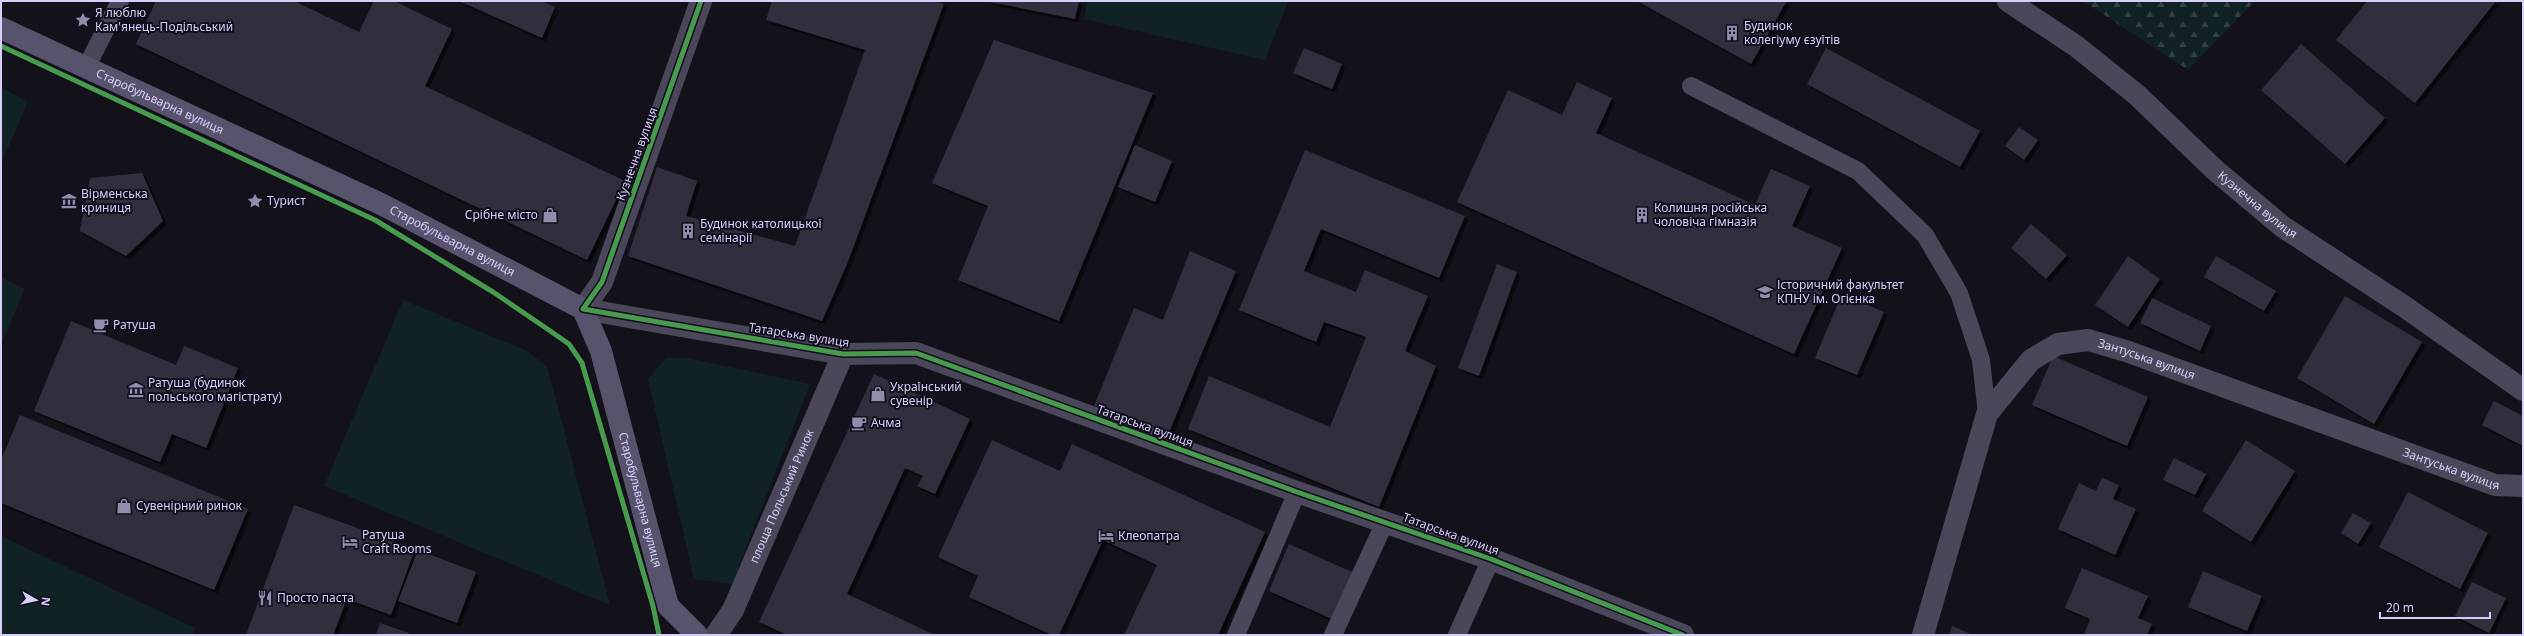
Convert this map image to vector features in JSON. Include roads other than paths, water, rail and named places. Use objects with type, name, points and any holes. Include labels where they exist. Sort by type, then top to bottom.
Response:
[{"type":"main road","name":"Старобульварна вулиця","points":[[1,28],[381,204],[583,309],[601,351],[668,606],[697,635]]},
{"type":"street","name":"Кузнечна вулиця","points":[[583,309],[602,282],[701,1]]},
{"type":"street","name":"Кузнечна вулиця","points":[[2008,1],[2076,46],[2137,95],[2214,170],[2283,227],[2405,307],[2523,390]]},
{"type":"street","name":"Татарська вулиця","points":[[583,309],[843,354],[916,353],[1297,492],[1491,559],[1683,635]]},
{"type":"street","name":"Зантуська вулиця","points":[[1923,635],[1987,414],[2031,360],[2058,344],[2088,340],[2126,351],[2495,485],[2523,486]]},
{"type":"street","name":"площа Польський Ринок","points":[[716,635],[732,610],[843,354]]},
{"type":"lane","points":[[86,68],[120,1]]},
{"type":"lane","points":[[1691,86],[1858,171],[1925,235],[1960,293],[1981,360],[1987,414]]},
{"type":"lane","points":[[1236,635],[1297,492]]},
{"type":"lane","points":[[1333,635],[1385,522]]},
{"type":"lane","points":[[1457,635],[1491,559]]},
{"type":"place","name":"Я люблю Кам'янець-Подільський","points":[[83,20]]},
{"type":"place","name":"Будинок колегіуму єзуїтів","points":[[1732,33]]},
{"type":"place","name":"Вірменська криниця","points":[[69,201]]},
{"type":"place","name":"Турист","points":[[255,201]]},
{"type":"place","name":"Срібне місто","points":[[550,215]]},
{"type":"place","name":"Колишня російська чоловіча гімназія","points":[[1642,215]]},
{"type":"place","name":"Будинок католицької семінарії","points":[[688,231]]},
{"type":"place","name":"Історичний факультет КПНУ ім. Огієнка","points":[[1765,292]]},
{"type":"place","name":"Ратуша","points":[[101,325]]},
{"type":"place","name":"Ратуша (будинок польського магістрату)","points":[[136,390]]},
{"type":"place","name":"Український сувенір","points":[[878,394]]},
{"type":"place","name":"Ачма","points":[[859,423]]},
{"type":"place","name":"Сувенірний ринок","points":[[124,506]]},
{"type":"place","name":"Клеопатра","points":[[1106,536]]},
{"type":"place","name":"Ратуша Craft Rooms","points":[[350,542]]},
{"type":"place","name":"Просто паста","points":[[265,598]]}]
